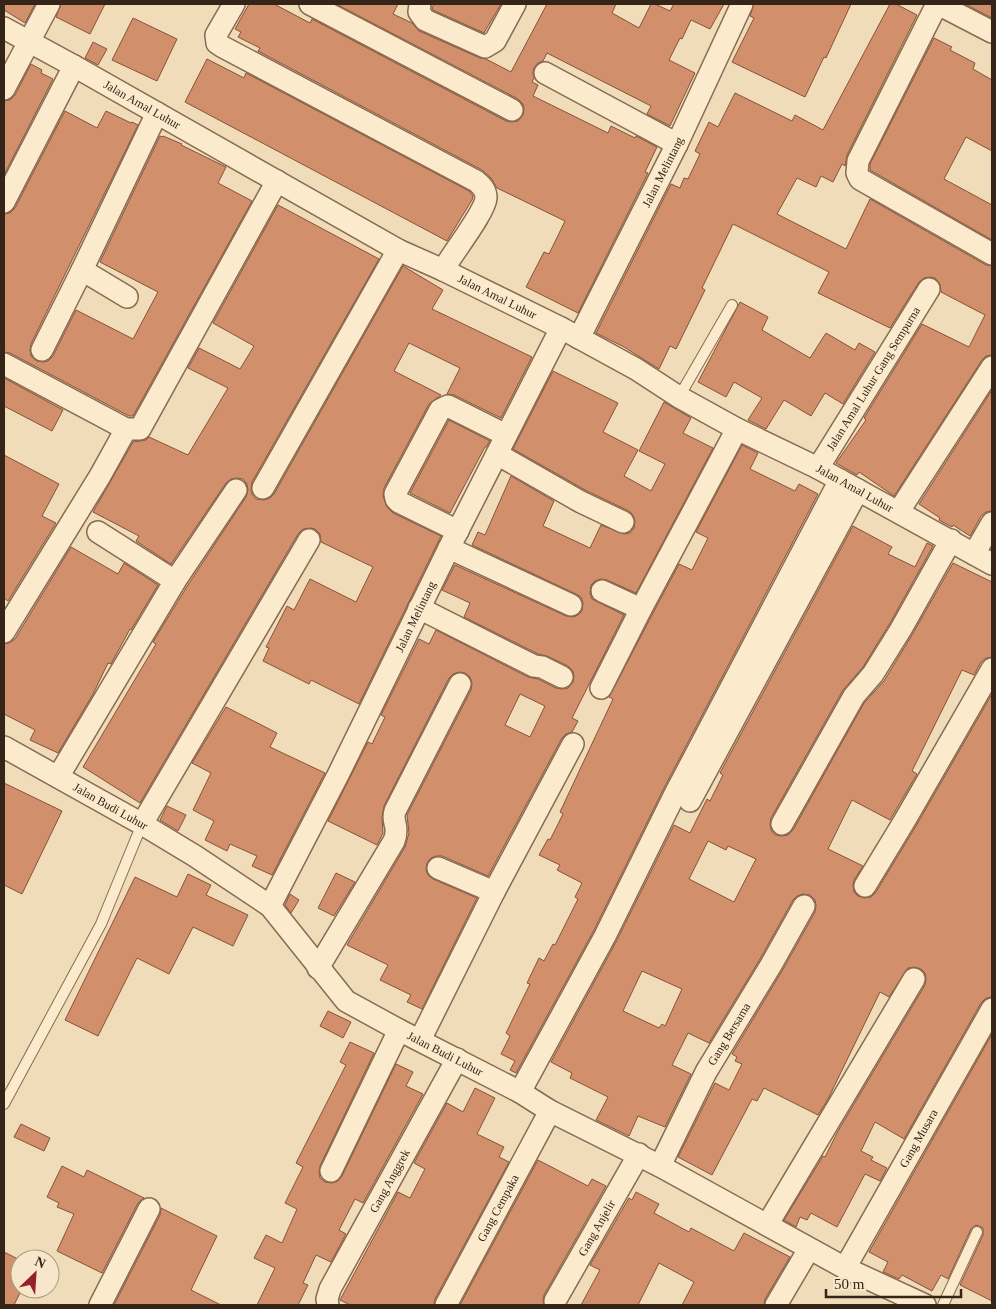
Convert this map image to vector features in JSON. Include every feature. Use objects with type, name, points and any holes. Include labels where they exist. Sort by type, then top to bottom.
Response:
[{"type":"street","points":[[4,89],[49,4]]},
{"type":"street","points":[[234,4],[216,35],[217,43],[223,48],[476,181],[484,189],[486,197],[483,208],[443,270]]},
{"type":"street","points":[[310,4],[512,110]]},
{"type":"street","points":[[420,4],[419,12],[425,20],[485,46],[495,41],[515,4]]},
{"type":"street","name":"Jalan Melintang","points":[[270,906],[339,773],[496,454],[570,333],[677,144],[742,4]]},
{"type":"street","points":[[992,32],[938,4],[858,161],[857,173],[860,179],[992,254]]},
{"type":"street","name":"Jalan Amal Luhur","points":[[4,28],[398,250],[443,270],[570,333],[636,369],[737,429],[818,468],[983,559]]},
{"type":"street","points":[[4,202],[74,66]]},
{"type":"street","points":[[545,73],[677,144]]},
{"type":"street","points":[[42,350],[157,113]]},
{"type":"street","points":[[4,364],[126,429],[140,429],[277,181]]},
{"type":"street","points":[[263,488],[398,250]]},
{"type":"street","points":[[82,270],[127,297]]},
{"type":"street","name":"Jalan Amal Luhur Gang Sempurna","points":[[818,468],[929,289]]},
{"type":"street","points":[[899,511],[992,367]]},
{"type":"street","points":[[506,435],[448,406],[444,407],[440,410],[395,494],[396,499],[453,539],[571,605]]},
{"type":"street","points":[[4,632],[76,512],[100,476],[126,429]]},
{"type":"street","points":[[601,688],[737,429]]},
{"type":"street","points":[[496,454],[581,502],[623,522]]},
{"type":"street","points":[[690,802],[849,485]]},
{"type":"street","points":[[520,1092],[605,936],[675,794],[849,485]]},
{"type":"street","points":[[58,777],[175,581],[236,490]]},
{"type":"street","points":[[983,559],[992,523]]},
{"type":"street","points":[[98,532],[175,581]]},
{"type":"street","points":[[142,824],[310,540]]},
{"type":"street","points":[[782,824],[854,696],[873,674],[901,629],[951,540]]},
{"type":"street","points":[[602,591],[641,609]]},
{"type":"street","points":[[419,608],[534,666],[542,667],[562,677]]},
{"type":"street","points":[[865,886],[906,820],[992,669]]},
{"type":"street","points":[[318,968],[394,841],[398,832],[393,816],[395,811],[460,684]]},
{"type":"street","points":[[420,1040],[494,892],[573,744]]},
{"type":"street","name":"Jalan Budi Luhur","points":[[4,747],[196,856],[270,906],[346,1001],[520,1092],[550,1111],[639,1154],[845,1268],[925,1305]]},
{"type":"street","points":[[438,868],[494,892]]},
{"type":"street","name":"Gang Bersama","points":[[660,1166],[706,1072],[771,965],[804,906]]},
{"type":"street","points":[[767,1225],[914,979]]},
{"type":"street","name":"Gang Musara","points":[[845,1268],[992,1009]]},
{"type":"street","points":[[331,1171],[399,1030]]},
{"type":"street","name":"Gang Anggrek","points":[[328,1305],[327,1299],[330,1290],[457,1059]]},
{"type":"street","name":"Gang Cempaka","points":[[446,1305],[550,1111]]},
{"type":"street","name":"Gang Anjelir","points":[[555,1301],[639,1154]]},
{"type":"street","points":[[100,1305],[149,1209]]},
{"type":"street","points":[[776,1305],[809,1249]]},
{"type":"lane","points":[[679,396],[732,305]]},
{"type":"lane","points":[[4,1104],[101,924],[142,824]]},
{"type":"lane","points":[[944,1305],[977,1232]]},
{"type":"building","points":[[4,4],[35,4],[25,23],[4,10]]},
{"type":"building","points":[[61,4],[105,4],[90,34],[56,17]]},
{"type":"building","points":[[249,4],[274,4],[310,23],[312,19],[506,121],[512,122],[518,121],[523,115],[523,104],[518,99],[336,4],[398,4],[393,14],[412,23],[419,31],[486,59],[511,72],[547,4],[616,4],[612,13],[639,28],[651,4],[670,11],[674,4],[724,4],[710,29],[691,20],[669,60],[695,73],[670,126],[647,114],[651,106],[547,53],[543,61],[534,68],[532,82],[538,85],[533,96],[608,133],[611,126],[657,147],[645,172],[648,173],[578,313],[526,287],[544,252],[549,254],[565,221],[497,188],[491,178],[482,170],[258,51],[260,48],[238,37],[241,32],[235,29]]},
{"type":"building","points":[[434,4],[501,4],[484,33],[433,10]]},
{"type":"building","points":[[754,4],[851,4],[826,58],[824,57],[805,97],[732,62],[754,18],[750,16]]},
{"type":"building","points":[[890,4],[896,4],[917,15],[847,155],[845,166],[842,164],[833,182],[821,176],[816,187],[797,178],[777,214],[846,249],[870,199],[986,265],[992,266],[992,355],[986,356],[982,360],[894,496],[859,472],[857,475],[836,463],[866,420],[864,418],[922,324],[969,347],[985,315],[941,292],[940,284],[935,278],[924,278],[919,282],[890,328],[818,293],[829,272],[733,224],[702,288],[705,290],[676,349],[670,346],[659,369],[624,347],[596,333],[671,184],[680,188],[684,178],[688,179],[700,154],[695,151],[709,122],[718,127],[735,93],[792,121],[795,115],[823,130]]},
{"type":"building","points":[[965,4],[992,4],[992,18]]},
{"type":"building","points":[[133,18],[177,39],[157,81],[112,60]]},
{"type":"building","points":[[934,38],[952,47],[950,50],[975,63],[973,69],[992,80],[992,151],[966,137],[944,179],[992,205],[992,240],[870,170],[870,164]]},
{"type":"building","points":[[93,42],[107,49],[98,65],[85,58]]},
{"type":"building","points":[[207,59],[244,78],[246,73],[469,191],[473,196],[472,200],[447,241],[185,102]]},
{"type":"building","points":[[31,64],[42,70],[41,73],[53,79],[4,175],[4,101],[10,100],[15,95]]},
{"type":"building","points":[[65,111],[97,128],[106,111],[138,125],[31,344],[31,356],[37,361],[48,361],[53,356],[76,310],[133,339],[158,292],[100,262],[160,136],[182,144],[226,167],[218,183],[252,201],[133,416],[129,416],[10,353],[4,352],[4,214],[10,213],[15,208]]},
{"type":"building","points":[[278,205],[379,259],[252,482],[252,494],[256,499],[264,500],[274,494],[403,266],[443,290],[432,309],[532,357],[501,418],[454,395],[447,394],[460,368],[409,343],[394,371],[441,395],[429,404],[384,488],[383,496],[387,507],[393,513],[441,536],[359,704],[311,680],[309,684],[263,661],[269,648],[266,647],[287,606],[294,610],[310,579],[356,602],[373,567],[321,542],[320,534],[315,529],[303,529],[298,534],[140,803],[83,767],[156,644],[153,642],[246,497],[248,490],[247,484],[243,479],[231,479],[226,483],[171,564],[136,541],[139,536],[93,512],[133,442],[146,440],[149,437],[188,455],[228,388],[188,368],[199,348],[240,369],[254,346],[213,323]]},
{"type":"building","points":[[740,302],[768,317],[762,330],[810,358],[826,333],[855,350],[859,343],[875,352],[843,404],[825,393],[811,416],[784,400],[766,429],[748,420],[762,398],[734,382],[726,397],[698,382]]},
{"type":"building","points":[[553,371],[618,403],[603,432],[638,450],[624,476],[651,491],[665,464],[639,451],[664,402],[691,418],[683,433],[713,448],[636,593],[607,580],[601,579],[591,585],[590,593],[592,599],[624,615],[572,718],[578,721],[572,732],[562,738],[488,876],[442,856],[431,858],[427,863],[426,870],[433,879],[477,898],[422,1009],[407,1002],[411,995],[380,980],[388,965],[347,945],[405,847],[409,833],[407,815],[471,690],[472,683],[470,677],[465,673],[459,672],[449,678],[384,806],[382,818],[383,833],[377,845],[328,821],[368,742],[372,744],[385,717],[381,715],[419,639],[429,644],[436,630],[528,677],[538,679],[556,688],[568,688],[573,682],[573,671],[568,666],[538,654],[464,617],[470,603],[442,590],[455,565],[566,616],[573,617],[582,611],[583,603],[581,597],[576,594],[472,545],[478,532],[485,535],[511,476],[554,501],[543,526],[590,548],[601,525],[624,534],[630,533],[634,528],[635,521],[629,511],[587,491],[513,449]],"holes":[[[520,694],[545,706],[530,737],[505,725]]]},
{"type":"building","points":[[4,378],[63,410],[52,431],[4,406]]},
{"type":"building","points":[[992,390],[992,511],[986,512],[981,516],[970,536],[953,525],[952,527],[939,520],[940,518],[919,504]]},
{"type":"building","points":[[449,420],[490,441],[450,513],[410,493]]},
{"type":"building","points":[[742,445],[758,453],[750,469],[795,491],[799,484],[818,494],[664,788],[594,930],[516,1073],[510,1070],[515,1061],[501,1054],[510,1036],[506,1033],[530,984],[527,983],[539,958],[544,961],[553,944],[555,945],[578,899],[575,897],[582,883],[557,870],[560,865],[539,855],[548,839],[550,840],[563,814],[560,812],[613,699],[609,697],[679,564],[692,570],[708,538],[696,532]]},
{"type":"building","points":[[4,455],[59,484],[42,516],[56,523],[8,601],[4,598]]},
{"type":"building","points":[[853,526],[892,547],[888,554],[915,567],[927,543],[933,546],[863,667],[843,690],[771,818],[771,830],[775,835],[782,836],[788,835],[793,830],[864,703],[884,681],[953,563],[992,582],[992,657],[986,658],[981,662],[974,675],[962,670],[912,771],[917,774],[890,820],[852,800],[828,849],[863,866],[854,880],[854,892],[864,898],[871,897],[876,892],[916,826],[992,694],[992,997],[986,998],[981,1003],[904,1139],[875,1122],[861,1151],[873,1157],[871,1160],[887,1168],[880,1181],[865,1174],[837,1227],[811,1213],[807,1220],[800,1217],[796,1227],[784,1220],[823,1156],[825,1157],[838,1131],[925,985],[925,973],[921,969],[915,967],[908,968],[889,997],[880,992],[828,1099],[818,1115],[764,1088],[757,1101],[752,1099],[712,1175],[678,1157],[715,1083],[729,1090],[742,1064],[735,1061],[737,1057],[732,1054],[815,912],[815,900],[810,895],[803,894],[793,900],[709,1043],[688,1033],[672,1065],[691,1074],[665,1127],[638,1116],[629,1136],[596,1120],[608,1097],[570,1078],[572,1073],[551,1062],[616,942],[674,825],[690,833],[707,799],[710,801],[723,775],[720,773]],"holes":[[[708,841],[726,850],[728,846],[756,859],[734,902],[689,879]],[[642,971],[682,989],[665,1026],[662,1024],[659,1028],[623,1011]]]},
{"type":"building","points":[[71,547],[118,574],[124,563],[158,585],[130,629],[111,664],[108,663],[93,694],[58,753],[30,740],[35,730],[4,714],[4,644],[15,639]]},
{"type":"building","points":[[226,707],[277,733],[270,747],[325,773],[272,875],[252,866],[257,856],[230,844],[227,851],[205,840],[214,821],[193,810],[211,773],[192,763]]},
{"type":"building","points":[[4,783],[62,811],[22,894],[4,885]]},
{"type":"building","points":[[167,806],[186,815],[178,831],[160,820]]},
{"type":"building","points":[[336,873],[355,882],[334,916],[318,908]]},
{"type":"building","points":[[188,874],[211,885],[206,895],[248,915],[233,946],[193,927],[169,974],[137,958],[98,1036],[65,1020],[135,877],[177,897]]},
{"type":"building","points":[[290,894],[299,900],[291,913],[285,905]]},
{"type":"building","points":[[328,1011],[351,1022],[343,1038],[320,1026]]},
{"type":"building","points":[[992,1034],[992,1301],[960,1285],[983,1235],[983,1228],[979,1226],[976,1225],[971,1229],[948,1279],[941,1275],[932,1291],[902,1275],[899,1279],[883,1272],[888,1262],[869,1252]]},
{"type":"building","points":[[350,1042],[374,1053],[320,1166],[320,1178],[325,1182],[332,1183],[338,1181],[342,1176],[396,1064],[413,1072],[406,1086],[423,1094],[363,1203],[355,1199],[339,1230],[346,1234],[331,1262],[316,1255],[303,1283],[308,1285],[298,1305],[257,1305],[275,1268],[254,1258],[266,1235],[282,1243],[297,1209],[285,1203],[303,1167],[296,1163],[346,1065],[340,1062]]},
{"type":"building","points":[[475,1088],[495,1098],[477,1134],[504,1147],[499,1157],[509,1162],[435,1299],[434,1305],[350,1305],[340,1300],[398,1192],[410,1198],[425,1169],[414,1163],[447,1103],[463,1112]]},
{"type":"building","points":[[21,1124],[50,1138],[44,1151],[14,1137]]},
{"type":"building","points":[[538,1160],[588,1186],[592,1179],[606,1186],[544,1295],[544,1305],[460,1305]]},
{"type":"building","points":[[62,1166],[84,1177],[87,1170],[144,1198],[138,1203],[102,1273],[60,1252],[60,1249],[58,1249],[74,1214],[57,1207],[59,1203],[47,1197]]},
{"type":"building","points":[[636,1192],[659,1204],[654,1213],[689,1232],[691,1228],[734,1251],[744,1233],[790,1257],[765,1299],[764,1305],[682,1305],[694,1282],[659,1263],[638,1305],[581,1305],[600,1270],[590,1265],[629,1198],[632,1200]]},
{"type":"building","points":[[161,1208],[217,1236],[191,1290],[221,1305],[114,1305],[160,1215]]},
{"type":"building","points":[[4,1252],[10,1255],[10,1299],[17,1299],[14,1305],[4,1305]]}]
